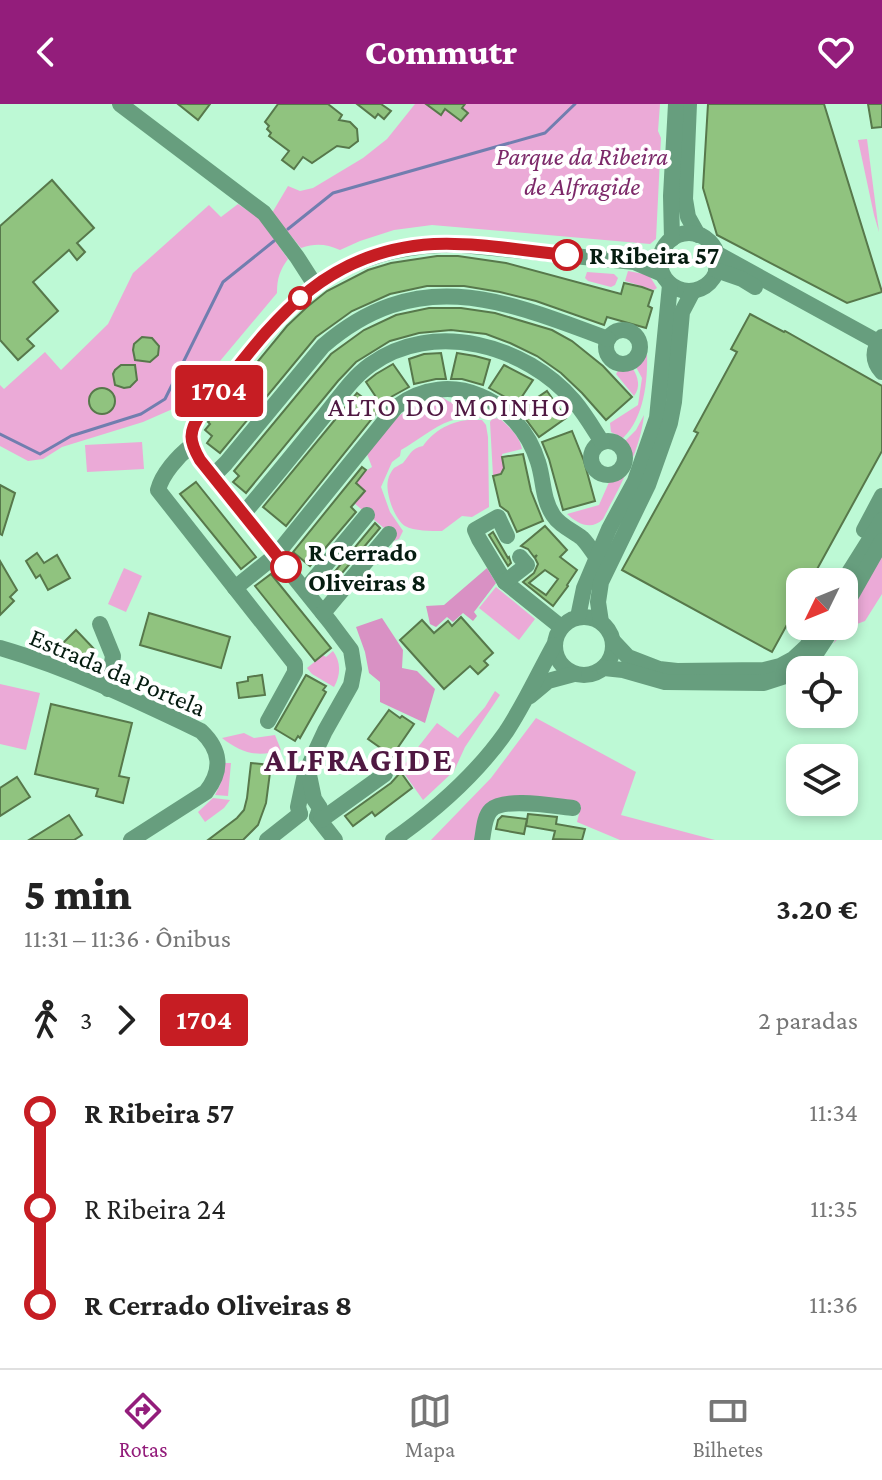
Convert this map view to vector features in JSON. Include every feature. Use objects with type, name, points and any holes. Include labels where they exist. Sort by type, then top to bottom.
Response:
[{"type":"street","points":[[120,104],[264,213],[315,285]]},
{"type":"street","points":[[578,617],[584,588],[609,529],[635,481],[657,418],[669,309],[660,260],[669,242],[676,104]]},
{"type":"street","points":[[689,104],[685,199],[688,217],[698,235],[709,242],[716,262],[742,279],[878,343],[876,364],[882,372]]},
{"type":"street","points":[[634,262],[680,235],[698,235]]},
{"type":"street","points":[[335,840],[310,810],[309,766],[354,676],[351,650],[191,446],[193,427],[201,413],[284,312],[315,285],[346,267],[397,249],[435,244],[462,245],[634,262],[681,290],[693,291],[708,284],[716,262]]},
{"type":"street","points":[[601,622],[598,602],[601,582],[648,485],[670,423],[682,312],[693,291]]},
{"type":"street","points":[[213,476],[323,346],[365,315],[388,306],[433,296],[471,298],[529,311],[608,339]]},
{"type":"street","points":[[243,514],[354,379],[383,356],[429,342],[478,345],[535,369],[575,402],[602,442]]},
{"type":"street","points":[[235,588],[276,555],[396,407],[409,397],[442,388],[481,395],[510,414],[538,461],[545,500],[555,519],[581,538],[597,558]]},
{"type":"street","points":[[191,446],[183,452],[159,484],[158,490],[295,664],[295,672],[268,721]]},
{"type":"street","points":[[855,562],[864,530],[882,496]]},
{"type":"street","points":[[305,590],[367,515]]},
{"type":"street","points":[[507,536],[498,517],[475,530],[505,582],[561,627]]},
{"type":"street","points":[[851,568],[882,520]]},
{"type":"street","points":[[323,613],[389,534]]},
{"type":"street","points":[[858,583],[882,541]]},
{"type":"street","points":[[341,547],[364,565]]},
{"type":"street","points":[[505,582],[528,565]]},
{"type":"street","points":[[613,641],[612,656],[604,668],[592,675],[580,676],[565,669],[555,654],[555,638],[561,627],[578,617],[594,618],[601,622],[628,657],[659,669],[677,671],[772,669],[812,650],[814,640]]},
{"type":"street","points":[[100,624],[113,656],[108,689]]},
{"type":"street","points":[[604,668],[665,682],[764,683],[795,673],[821,640]]},
{"type":"street","points":[[393,840],[471,776],[507,730],[554,645]]},
{"type":"street","name":"Estrada da Portela","points":[[0,648],[38,659],[201,731],[213,746],[218,768],[206,792],[131,840]]},
{"type":"street","points":[[523,703],[542,685],[574,674]]},
{"type":"street","points":[[267,840],[310,810],[385,774]]},
{"type":"street","points":[[482,840],[486,817],[493,808],[507,803],[573,808]]},
{"type":"green space","name":"Parque da Ribeira de Alfragide","points":[[415,104],[660,104],[656,239],[650,244],[432,225],[394,230],[340,250],[321,245],[301,248],[272,213],[288,186],[300,191],[313,188],[363,158],[387,139]]},
{"type":"green space","points":[[867,139],[879,232],[858,140]]},
{"type":"green space","points":[[238,204],[259,218],[288,259],[280,274],[277,293],[184,404],[143,422],[62,447],[43,459],[28,461],[0,446],[0,385],[4,389],[45,352],[61,370],[108,324],[133,273],[209,205],[221,217]]},
{"type":"green space","points":[[628,271],[649,275],[657,288],[654,290],[625,281]]},
{"type":"green space","points":[[587,272],[614,274],[618,278],[611,287],[588,281],[585,278]]},
{"type":"green space","points":[[647,353],[647,375],[640,410],[623,438],[611,432],[610,423],[638,405],[642,378],[636,367]]},
{"type":"green space","points":[[633,369],[638,382],[634,396],[616,374]]},
{"type":"green space","points":[[442,397],[456,404],[473,401],[494,415],[450,421],[401,450],[381,487],[390,512],[403,531],[399,539],[391,542],[390,533],[354,503],[357,482],[372,467],[367,454],[398,417],[416,405]]},
{"type":"green space","points":[[644,415],[634,455],[603,519],[594,525],[576,521],[567,514],[599,505],[610,480],[625,470],[629,454],[624,442],[636,430]]},
{"type":"green space","points":[[499,418],[514,432],[522,449],[502,454],[505,473],[493,476],[490,422]]},
{"type":"green space","points":[[482,420],[488,437],[489,507],[472,517],[462,516],[442,531],[405,526],[397,517],[389,498],[387,485],[394,468],[439,430],[459,421]]},
{"type":"green space","points":[[142,442],[144,469],[87,472],[85,445]]},
{"type":"green space","points":[[882,554],[882,594],[865,621],[858,624],[858,598]]},
{"type":"green space","points":[[124,568],[142,576],[126,612],[108,604]]},
{"type":"green space","points":[[496,587],[535,619],[519,640],[479,608]]},
{"type":"green space","points":[[333,651],[339,669],[334,687],[307,668]]},
{"type":"green space","points":[[0,684],[40,693],[26,750],[0,744]]},
{"type":"green space","points":[[495,691],[500,695],[465,747],[454,771],[423,800],[401,769],[437,723],[458,738]]},
{"type":"green space","points":[[536,718],[636,772],[621,815],[715,840],[620,840],[577,822],[581,806],[574,804],[482,812],[474,840],[431,840],[491,778]]},
{"type":"green space","points":[[244,733],[254,738],[275,735],[281,750],[265,754],[250,753],[222,738]]},
{"type":"green space","points":[[224,763],[231,763],[228,796],[215,795],[220,785]]},
{"type":"green space","points":[[213,798],[230,800],[205,822],[198,812]]},
{"type":"shaded area","points":[[487,568],[496,583],[474,612],[477,616],[473,621],[463,613],[453,622],[447,617],[436,627],[430,624],[426,606],[444,605]]},
{"type":"shaded area","points":[[382,618],[403,650],[402,668],[417,671],[435,689],[425,723],[380,702],[380,682],[369,673],[356,627]]},
{"type":"building","points":[[178,104],[210,104],[198,120]]},
{"type":"building","points":[[278,104],[328,104],[342,115],[339,120],[350,122],[357,129],[358,141],[349,148],[337,146],[312,163],[303,157],[294,169],[282,160],[289,151],[269,136],[269,126],[265,122]]},
{"type":"building","points":[[357,104],[381,104],[391,111],[384,119],[378,114],[375,118]]},
{"type":"building","points":[[426,104],[465,104],[462,108],[468,113],[461,121],[445,109],[441,115]]},
{"type":"building","points":[[708,104],[824,104],[882,292],[847,303],[717,235],[703,188]]},
{"type":"building","points":[[868,104],[882,104],[882,127],[872,128]]},
{"type":"building","points":[[52,180],[94,228],[77,243],[85,252],[77,260],[69,250],[33,282],[58,311],[27,339],[34,346],[18,360],[0,340],[0,226]]},
{"type":"building","points":[[437,256],[506,263],[621,294],[624,283],[642,287],[653,291],[648,306],[652,308],[646,328],[607,317],[604,325],[536,301],[464,286],[427,286],[390,294],[352,311],[316,337],[220,453],[207,443],[212,436],[205,430],[210,424],[208,422],[287,326],[307,307],[327,291],[368,270]]},
{"type":"building","points":[[429,308],[461,308],[495,313],[552,330],[572,341],[603,366],[632,397],[606,420],[561,373],[537,356],[510,343],[486,334],[451,330],[419,333],[390,341],[356,362],[246,493],[233,482],[239,476],[234,471],[331,354],[364,330],[396,315]]},
{"type":"building","points":[[750,314],[882,386],[882,451],[818,568],[786,568],[786,626],[772,652],[622,570],[698,433],[694,431],[737,352],[731,349]]},
{"type":"building","points":[[142,337],[152,338],[159,346],[158,355],[150,362],[135,360],[134,344]]},
{"type":"building","points":[[441,353],[446,379],[414,384],[409,359]]},
{"type":"building","points":[[457,353],[490,360],[483,385],[451,379]]},
{"type":"building","points":[[393,364],[409,387],[382,406],[366,382]]},
{"type":"building","points":[[121,365],[135,365],[137,380],[130,387],[115,385],[113,374]]},
{"type":"building","points":[[504,365],[533,380],[515,407],[489,388]]},
{"type":"building","points":[[102,388],[111,392],[115,401],[111,410],[102,414],[93,410],[89,401],[93,392]]},
{"type":"building","points":[[547,391],[566,418],[539,437],[519,410]]},
{"type":"building","points":[[357,393],[379,410],[286,526],[263,507]]},
{"type":"building","points":[[572,431],[595,501],[563,510],[542,442]]},
{"type":"building","points":[[523,454],[531,491],[543,521],[517,532],[508,512],[500,506],[493,476],[501,474],[504,468],[502,457]]},
{"type":"building","points":[[362,467],[366,470],[356,483],[365,491],[351,507],[356,512],[310,566],[293,552]]},
{"type":"building","points":[[196,482],[256,557],[241,569],[180,494]]},
{"type":"building","points":[[0,485],[15,493],[2,535],[0,534]]},
{"type":"building","points":[[375,523],[380,528],[326,592],[321,588]]},
{"type":"building","points":[[545,526],[567,550],[560,557],[577,570],[553,606],[523,582],[534,573],[538,564],[537,555],[534,557],[521,546]],"holes":[[[545,570],[558,579],[546,595],[529,583]]]},
{"type":"building","points":[[493,532],[509,557],[511,563],[508,566],[489,535]]},
{"type":"building","points":[[37,553],[44,563],[57,555],[70,578],[48,590],[40,575],[36,578],[26,561]]},
{"type":"building","points":[[0,561],[17,590],[10,597],[14,601],[0,615]]},
{"type":"building","points":[[271,574],[331,648],[315,661],[255,586]]},
{"type":"building","points":[[149,613],[230,637],[221,668],[140,645]]},
{"type":"building","points":[[461,617],[493,653],[484,661],[488,665],[478,674],[470,666],[444,689],[400,640],[422,620],[434,633],[448,621],[452,626]]},
{"type":"building","points":[[76,630],[96,651],[84,663],[63,643]]},
{"type":"building","points":[[262,675],[265,695],[239,698],[237,683]]},
{"type":"building","points":[[306,675],[326,686],[323,690],[326,692],[300,738],[298,736],[295,741],[275,729]]},
{"type":"building","points":[[51,704],[132,723],[119,776],[129,778],[123,803],[96,796],[98,789],[35,774]]},
{"type":"building","points":[[389,710],[414,724],[392,756],[368,739]]},
{"type":"building","points":[[251,763],[271,765],[266,803],[258,825],[243,840],[208,840],[244,810]]},
{"type":"building","points":[[399,774],[412,788],[375,816],[372,812],[353,826],[345,816]]},
{"type":"building","points":[[17,777],[30,797],[0,816],[0,788]]},
{"type":"building","points":[[528,814],[557,817],[556,824],[585,829],[582,840],[553,839],[555,831],[526,826]]},
{"type":"building","points":[[69,815],[82,835],[74,840],[29,840]]},
{"type":"building","points":[[502,816],[527,819],[524,834],[496,829]]},
{"type":"waterway","points":[[288,229],[333,193],[545,133],[575,104]]},
{"type":"waterway","points":[[0,434],[40,454],[71,436],[141,414],[165,399],[223,282],[274,241]]},
{"type":"bus line","name":"1704","points":[[286,567],[191,446],[196,419],[284,312],[315,285],[346,267],[397,249],[435,244],[567,255]]},
{"type":"place","name":"R Ribeira 57","points":[[567,255]]},
{"type":"place","name":"R Cerrado Oliveiras 8","points":[[286,567]]},
{"type":"district","name":"ALTO DO MOINHO","points":[[450,406]]},
{"type":"district","name":"ALFRAGIDE","points":[[359,759]]}]
